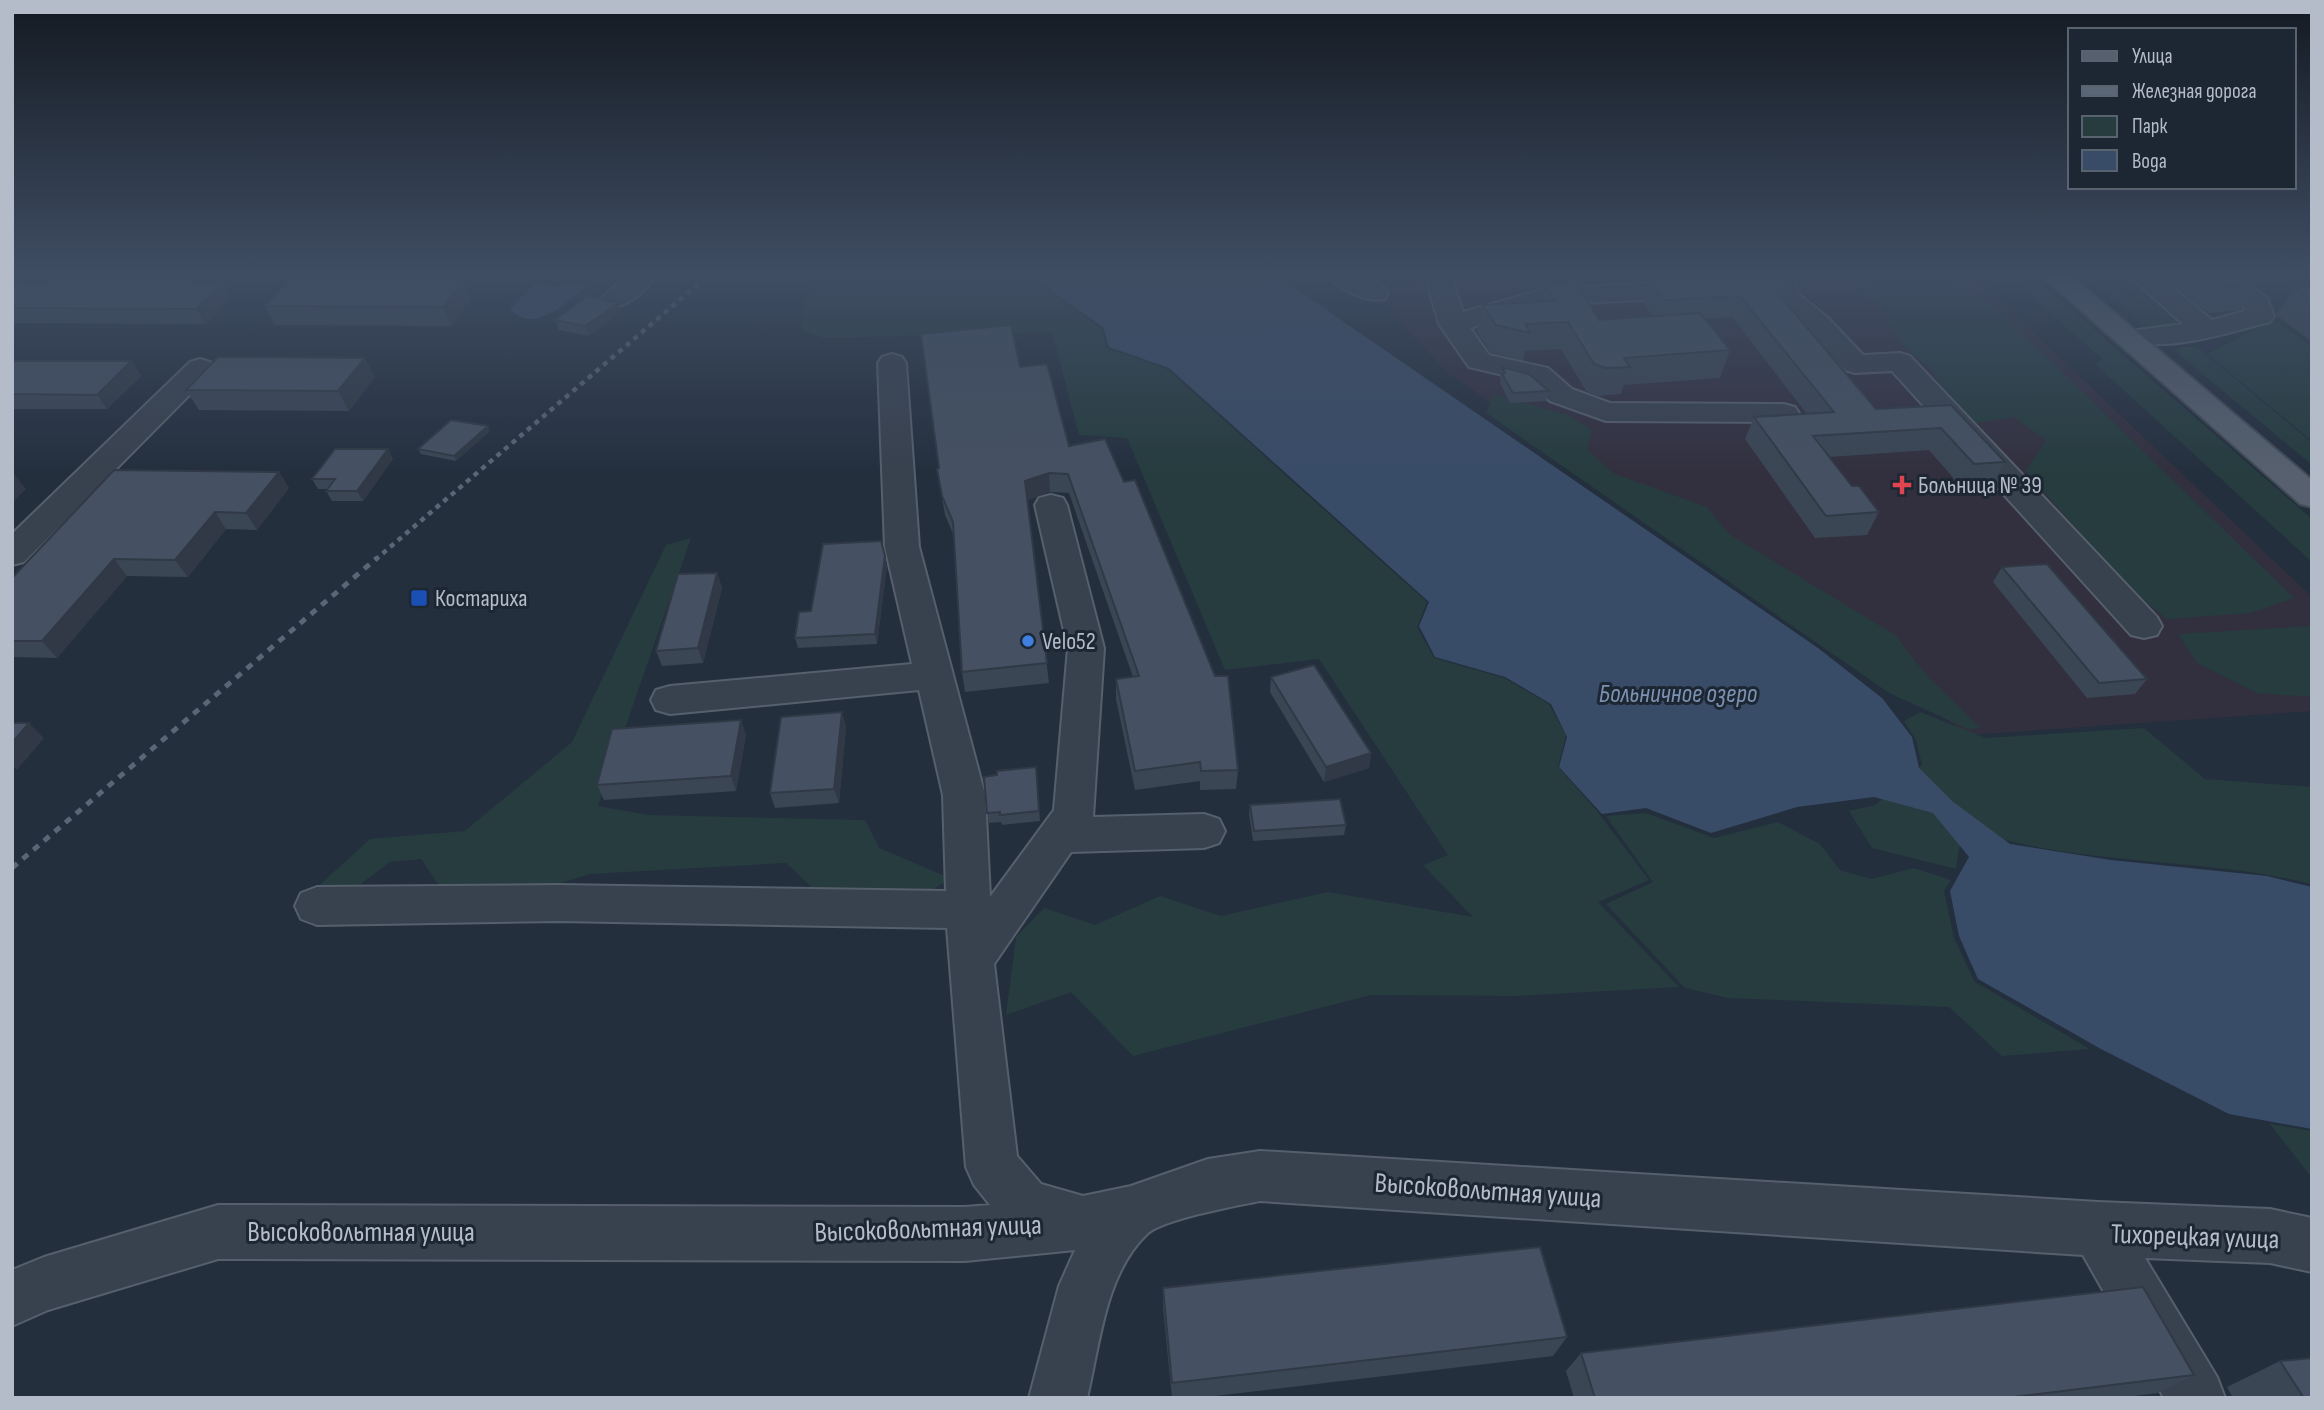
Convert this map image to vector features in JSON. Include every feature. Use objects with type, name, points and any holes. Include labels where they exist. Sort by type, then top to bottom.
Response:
[{"type":"main road","points":[[2130,341],[2312,497]]},
{"type":"main road","points":[[2153,341],[2312,475]]},
{"type":"street","points":[[1465,341],[1479,361],[1538,374],[1561,395],[1606,412],[1784,413]]},
{"type":"street","points":[[1833,341],[1855,365],[1900,362],[2144,626]]},
{"type":"street","points":[[892,363],[902,547],[964,795],[971,960],[992,1167],[1025,1206],[1107,1217],[1105,1246],[1086,1286],[1058,1398]]},
{"type":"street","points":[[12,554],[200,368]]},
{"type":"street","points":[[971,960],[1074,814],[1086,648],[1051,505]]},
{"type":"street","points":[[670,700],[934,675]]},
{"type":"street","points":[[1059,835],[1205,831]]},
{"type":"street","points":[[317,906],[559,902],[969,910]]},
{"type":"street","name":"Высоковольтная улица","points":[[12,1298],[44,1284],[218,1231],[965,1234],[1107,1217],[1208,1185],[1260,1176],[2098,1229]]},
{"type":"street","name":"Тихорецкая улица","points":[[2098,1229],[2270,1236],[2312,1245]]},
{"type":"street","name":"Тихорецкая улица","points":[[2098,1229],[2196,1398]]},
{"type":"shaded area","name":"Больница № 39","points":[[1417,341],[2042,341],[2312,597],[2312,711],[1969,735],[1448,373]]},
{"type":"green space","points":[[1054,341],[1104,341],[1107,348],[1167,369],[1427,602],[1417,627],[1434,658],[1504,678],[1549,704],[1566,735],[1558,767],[1597,811],[1649,880],[1598,902],[1679,987],[1517,996],[1371,995],[1133,1056],[1071,992],[1006,1015],[1016,937],[1044,908],[1095,925],[1160,896],[1221,916],[1328,892],[1473,917],[1423,865],[1448,855],[1319,659],[1225,670],[1127,438],[1079,435]]},
{"type":"green space","points":[[1899,341],[2030,341],[2294,598],[2251,613],[2167,619],[2126,586],[2026,471],[2046,440],[2014,417],[1975,423],[1950,401],[1931,369]]},
{"type":"green space","points":[[2082,341],[2107,341],[2312,519],[2312,562],[2095,364],[2102,359]]},
{"type":"green space","points":[[2233,341],[2304,341],[2312,347],[2312,441],[2207,354]]},
{"type":"green space","points":[[2181,347],[2197,347],[2312,443],[2312,465],[2175,351]]},
{"type":"green space","points":[[1494,394],[1567,415],[1592,430],[1587,450],[1615,474],[1707,507],[1729,534],[1895,635],[1928,677],[1981,728],[1968,729],[1889,693],[1486,413]]},
{"type":"green space","points":[[691,538],[598,806],[648,815],[865,820],[879,848],[950,878],[915,902],[822,897],[786,863],[590,874],[520,895],[445,894],[421,859],[390,862],[342,898],[300,903],[370,839],[465,831],[572,742],[666,545]]},
{"type":"green space","points":[[2312,626],[2312,697],[2257,693],[2197,663],[2178,634]]},
{"type":"green space","points":[[1920,712],[1986,738],[2144,728],[2205,779],[2312,787],[2312,884],[2238,871],[2050,849],[2007,840],[1963,823],[1956,869],[1872,848],[1849,811],[1875,805],[1922,765],[1916,740],[1904,721]]},
{"type":"green space","points":[[1646,813],[1714,838],[1778,822],[1820,844],[1840,870],[1871,879],[1914,868],[1951,880],[1944,891],[1954,938],[1975,982],[2090,1049],[2002,1056],[1949,1007],[1728,998],[1685,988],[1606,904],[1653,882],[1606,816]]},
{"type":"green space","points":[[2270,1124],[2312,1131],[2312,1178]]},
{"type":"water","name":"Больничное озеро","points":[[1107,341],[1371,341],[1818,648],[1882,698],[1912,737],[1919,768],[1952,801],[2010,844],[2111,860],[2267,876],[2312,887],[2312,1129],[2229,1114],[2101,1049],[1978,979],[1959,936],[1950,891],[1969,857],[1933,813],[1874,797],[1797,807],[1711,833],[1646,808],[1602,814],[1559,767],[1567,737],[1551,704],[1505,677],[1435,657],[1419,626],[1429,602],[1169,368],[1109,347]]},
{"type":"building","points":[[922,341],[1014,341],[1020,367],[1047,364],[1069,446],[1105,439],[1124,482],[1135,480],[1215,676],[1228,676],[1238,770],[1201,771],[1200,762],[1135,771],[1116,679],[1139,676],[1068,474],[1049,473],[1025,481],[1047,663],[962,672],[953,522],[942,496]]},
{"type":"building","points":[[1580,341],[1723,341],[1730,350],[1624,358],[1630,367],[1606,368],[1594,364]]},
{"type":"building","points":[[1776,341],[1818,341],[1876,409],[1951,405],[2005,462],[1974,464],[1941,428],[1813,436],[1852,486],[1859,486],[1879,512],[1826,516],[1754,417],[1834,412]]},
{"type":"building","points":[[218,357],[365,358],[338,391],[186,390]]},
{"type":"building","points":[[12,361],[131,361],[97,395],[12,394]]},
{"type":"building","points":[[1502,367],[1529,374],[1549,391],[1513,393],[1502,374],[1505,373]]},
{"type":"building","points":[[451,420],[488,426],[454,456],[418,449]]},
{"type":"building","points":[[335,449],[388,449],[357,491],[326,491],[335,479],[312,479]]},
{"type":"building","points":[[114,470],[279,472],[246,513],[215,512],[175,560],[114,559],[42,641],[12,641],[12,578]]},
{"type":"building","points":[[881,541],[885,556],[875,634],[795,638],[799,612],[811,611],[823,544]]},
{"type":"building","points":[[2047,564],[2147,679],[2099,683],[2002,567]]},
{"type":"building","points":[[717,573],[698,648],[656,651],[678,574]]},
{"type":"building","points":[[1314,665],[1371,753],[1326,767],[1271,677]]},
{"type":"building","points":[[842,712],[834,789],[770,793],[781,717]]},
{"type":"building","points":[[741,720],[731,776],[597,785],[612,729]]},
{"type":"building","points":[[12,723],[29,723],[12,743]]},
{"type":"building","points":[[1036,767],[1039,811],[1000,815],[1000,812],[987,813],[984,777],[997,775],[997,771]]},
{"type":"building","points":[[1340,799],[1346,825],[1254,831],[1250,805]]},
{"type":"building","points":[[1540,1247],[1567,1337],[1172,1383],[1163,1288]]},
{"type":"building","points":[[2143,1287],[2194,1375],[2005,1398],[1595,1398],[1581,1353]]},
{"type":"building","points":[[2312,1358],[2312,1398],[2304,1398],[2280,1361]]},
{"type":"railway","points":[[375,560],[632,341]]},
{"type":"railway","points":[[12,868],[377,558]]},
{"type":"place","name":"Больница № 39","points":[[1902,485]]},
{"type":"place","name":"Костариха","points":[[419,598]]},
{"type":"place","name":"Velo52","points":[[1028,641]]}]
